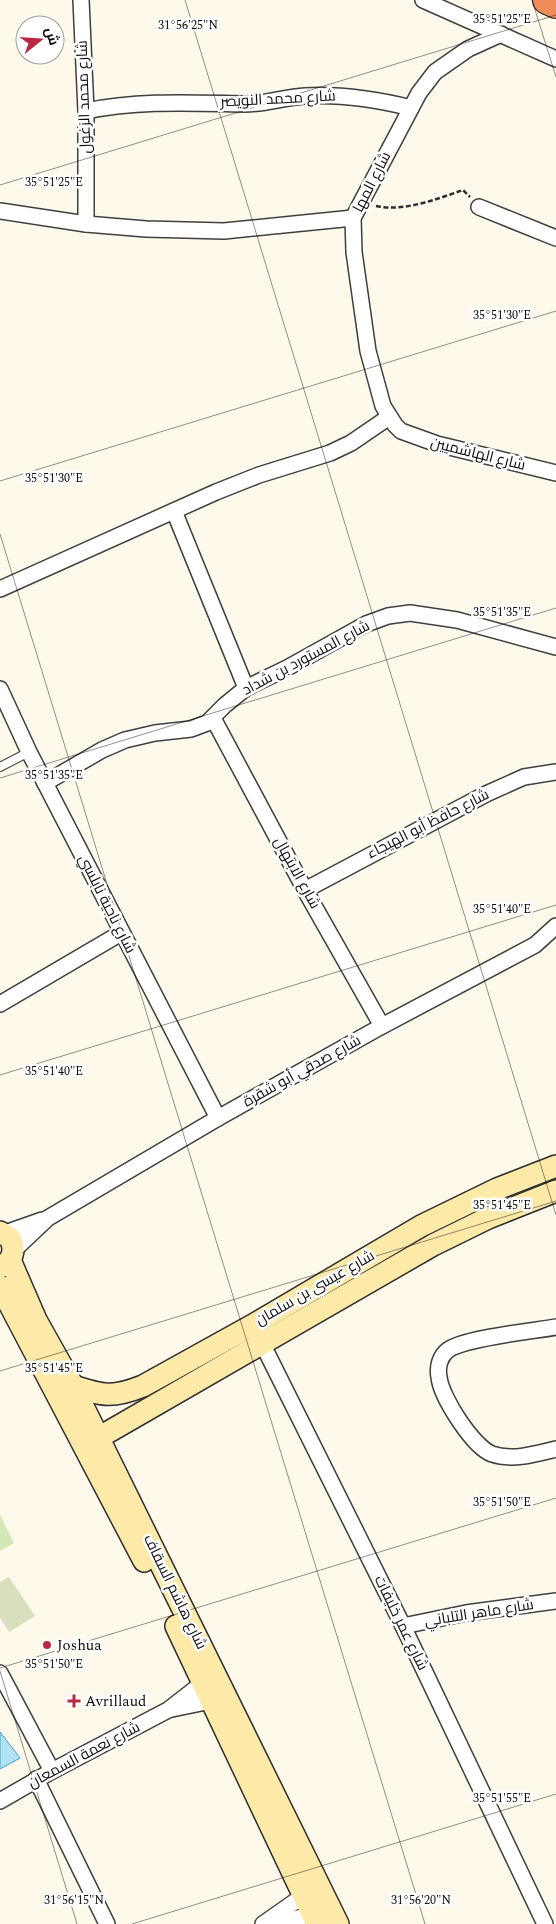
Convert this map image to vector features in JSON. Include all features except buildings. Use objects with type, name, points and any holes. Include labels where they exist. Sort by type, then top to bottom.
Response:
[{"type":"highway","points":[[547,0],[556,4]]},
{"type":"street","name":"شارع محمد الزغول","points":[[81,0],[86,111],[86,224]]},
{"type":"street","points":[[423,0],[556,59]]},
{"type":"street","name":"شارع المها","points":[[401,431],[389,417],[379,394],[368,351],[354,252],[353,218],[419,93],[436,72],[468,49],[501,34]]},
{"type":"street","name":"شارع محمد النويصر","points":[[86,111],[116,105],[147,102],[257,103],[304,96],[365,98],[411,108]]},
{"type":"street","points":[[479,207],[556,238]]},
{"type":"street","points":[[0,211],[86,224],[146,229],[224,230],[353,218]]},
{"type":"street","points":[[0,589],[174,511],[260,475],[330,453],[351,443],[389,417]]},
{"type":"street","name":"شارع الهاشميين","points":[[401,431],[437,444],[556,473]]},
{"type":"street","points":[[174,511],[246,688]]},
{"type":"street","name":"شارع المستورد بن شداد","points":[[45,783],[102,750],[124,740],[155,733],[191,729],[207,723],[246,688],[287,668],[366,624],[388,616],[410,613],[457,620],[556,647]]},
{"type":"street","name":"شارع ناجية نابلسي","points":[[0,689],[29,752],[218,1118]]},
{"type":"street","name":"شارع الابتهال","points":[[213,718],[305,890],[382,1026]]},
{"type":"street","name":"شارع حافظ أبو الهيجاء","points":[[305,890],[486,794],[524,777],[556,772]]},
{"type":"street","name":"شارع صدقي أبو شقرة","points":[[6,1249],[48,1218],[218,1118],[382,1026],[535,945],[556,926]]},
{"type":"street","points":[[0,1004],[122,933]]},
{"type":"street","points":[[553,1167],[556,1191]]},
{"type":"street","name":"شارع عيسى بن سلمان","points":[[73,1386],[93,1393],[110,1396],[143,1386],[450,1211],[497,1189],[553,1167]]},
{"type":"street","name":"شارع عيسى بن سلمان","points":[[98,1438],[433,1245],[488,1218],[556,1191]]},
{"type":"street","name":"شارع هاشم السقاف","points":[[6,1249],[36,1320],[73,1386],[213,1688],[324,1917]]},
{"type":"street","name":"شارع هاشم السقاف","points":[[0,1286],[213,1688]]},
{"type":"street","name":"شارع عمر خليفات","points":[[253,1324],[403,1626],[545,1924]]},
{"type":"street","points":[[556,1326],[458,1345],[443,1355],[438,1371],[441,1388],[456,1415],[474,1440],[488,1452],[511,1457],[556,1450]]},
{"type":"street","name":"شارع ماهر التلباني","points":[[403,1626],[466,1613],[556,1601]]},
{"type":"street","points":[[0,1673],[52,1771]]},
{"type":"street","name":"شارع نعمة السمعان","points":[[0,1801],[36,1779],[213,1688]]},
{"type":"street","points":[[36,1779],[107,1924]]},
{"type":"street","points":[[263,1924],[312,1890]]},
{"type":"street","points":[[278,1924],[324,1917]]},
{"type":"lane","points":[[0,767],[29,752]]},
{"type":"path","points":[[360,203],[384,208],[414,204],[462,190],[479,207]]},
{"type":"green space","points":[[0,1515],[14,1543],[0,1551]]},
{"type":"green space","points":[[9,1577],[35,1616],[9,1632],[0,1618],[0,1582]]},
{"type":"water","points":[[0,1732],[20,1758],[0,1769]]},
{"type":"place","name":"Joshua","points":[[47,1645]]},
{"type":"place","name":"Avrillaud","points":[[74,1701]]}]
